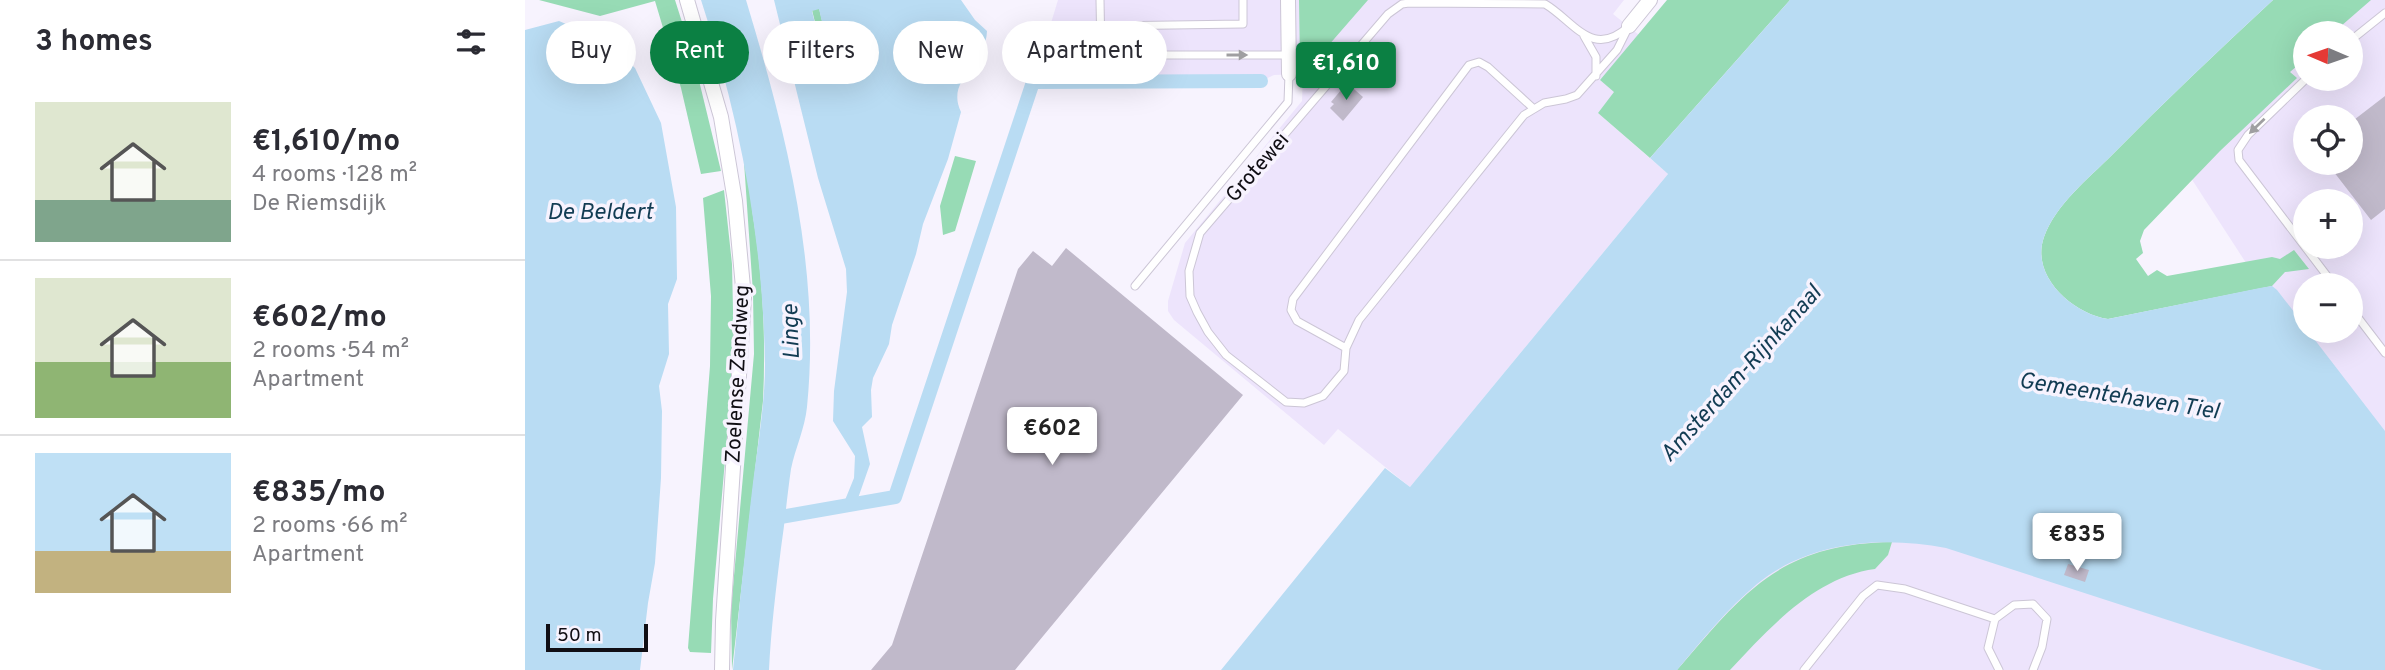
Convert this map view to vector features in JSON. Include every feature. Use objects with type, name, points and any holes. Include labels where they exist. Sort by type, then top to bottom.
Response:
[{"type":"street","name":"Zoelense Zandweg","points":[[687,0],[721,117],[734,201],[744,298],[722,670]]},
{"type":"street","points":[[1288,0],[1289,74]]},
{"type":"street","points":[[1629,26],[1650,0]]},
{"type":"lane","points":[[1100,0],[1101,21]]},
{"type":"lane","points":[[1167,25],[1243,24],[1243,0]]},
{"type":"lane","name":"Grotewei","points":[[1346,348],[1344,371],[1323,396],[1315,401],[1295,403],[1286,401],[1226,355],[1208,332],[1191,296],[1189,271],[1200,233],[1388,14],[1402,4],[1545,4],[1584,36]]},
{"type":"lane","points":[[2363,31],[2385,13]]},
{"type":"lane","points":[[1584,36],[1604,39],[1613,37],[1629,26]]},
{"type":"lane","points":[[1534,109],[1488,67],[1479,62],[1469,65],[1293,299],[1291,310],[1297,321],[1346,348],[1359,320],[1524,115],[1545,103],[1577,95],[1617,50],[1629,26]]},
{"type":"lane","points":[[1584,36],[1596,57],[1595,76]]},
{"type":"lane","points":[[1167,55],[1289,55]]},
{"type":"lane","points":[[1135,286],[1288,102],[1289,74]]},
{"type":"lane","points":[[2294,91],[2249,135],[2238,150],[2239,160],[2325,273]]},
{"type":"lane","points":[[2363,324],[2385,353]]},
{"type":"lane","points":[[1804,670],[1863,596],[1877,585],[1905,589],[1994,619]]},
{"type":"lane","points":[[1999,670],[1988,648],[1994,619],[2014,605],[2033,604],[2047,619],[2042,647],[2033,670]]},
{"type":"shaded area","points":[[1058,0],[1624,0],[1613,14],[1639,35],[1600,80],[1615,92],[1598,113],[1668,174],[1410,487],[1338,429],[1324,445],[1174,320],[1168,311],[1168,301],[1185,243],[1302,101],[1303,74],[1274,75],[1261,81],[1167,81],[1167,21],[1052,21]]},
{"type":"shaded area","points":[[2339,0],[2385,0],[2385,446],[2304,343],[2363,343],[2363,273],[2293,273],[2293,330],[2272,303],[2167,141],[2293,38],[2293,91],[2363,91],[2363,21],[2313,21]]},
{"type":"shaded area","points":[[1845,508],[2366,670],[1648,670]]},
{"type":"green space","points":[[539,0],[675,0],[682,21],[661,21],[655,1],[600,16]]},
{"type":"green space","points":[[1299,0],[1368,0],[1314,62],[1300,63]]},
{"type":"green space","points":[[1667,0],[1790,0],[1650,158],[1598,113],[1614,92],[1600,80]]},
{"type":"green space","points":[[2273,0],[2371,0],[2347,21],[2293,21],[2293,69],[2290,72],[2293,75],[2293,82],[2220,151],[2144,230],[2140,241],[2143,253],[2136,259],[2148,276],[2157,270],[2167,276],[2272,257],[2280,259],[2293,251],[2293,259],[2301,259],[2309,269],[2285,272],[2272,286],[2108,319],[2081,310],[2058,291],[2043,266],[2041,252],[2049,225],[2064,203],[2083,183]]},
{"type":"green space","points":[[819,8],[822,21],[815,21],[812,10]]},
{"type":"green space","points":[[680,84],[700,84],[721,171],[701,174]]},
{"type":"green space","points":[[955,156],[976,161],[955,231],[943,235],[940,206]]},
{"type":"green space","points":[[744,162],[750,189],[761,285],[764,378],[732,670],[731,609],[754,354],[753,293]]},
{"type":"green space","points":[[724,190],[732,264],[734,356],[713,599],[711,653],[690,652],[688,648],[710,366],[711,296],[703,198]]},
{"type":"green space","points":[[1892,542],[1888,555],[1875,569],[1853,574],[1813,593],[1777,622],[1730,670],[1677,670],[1745,595],[1768,577],[1821,552],[1853,545]]},
{"type":"water","name":"Linge","points":[[701,0],[746,0],[763,61],[763,84],[770,84],[787,150],[797,201],[809,303],[807,407],[791,469],[769,670],[733,670],[764,396],[765,364],[760,271],[754,225],[738,134],[726,84],[749,84],[749,21],[708,21]]},
{"type":"water","points":[[774,0],[961,0],[976,21],[893,21],[893,84],[961,84],[957,100],[961,112],[948,159],[923,224],[916,254],[892,325],[889,344],[873,378],[872,417],[862,427],[870,464],[856,504],[843,505],[854,478],[855,456],[833,421],[834,391],[847,292],[846,269],[818,178],[795,84],[879,84],[879,21],[822,21],[819,9],[812,11],[814,21],[779,21]]},
{"type":"water","points":[[1790,0],[2273,0],[2171,96],[2064,203],[2044,237],[2041,252],[2043,266],[2049,279],[2069,301],[2081,310],[2108,319],[2260,288],[2272,286],[2277,290],[2293,311],[2293,343],[2317,343],[2385,431],[2385,670],[2322,670],[1946,548],[1922,544],[1872,543],[1823,551],[1778,570],[1735,604],[1677,670],[1221,670],[1385,468],[1410,487],[1668,174],[1650,158]]},
{"type":"water","name":"De Beldert","points":[[546,24],[546,84],[636,84],[636,70],[661,123],[676,207],[677,279],[668,304],[669,354],[659,386],[662,411],[661,478],[655,563],[640,670],[525,670],[525,30]]},
{"type":"building","points":[[1347,83],[1363,97],[1343,121],[1330,108],[1334,104],[1331,102]]},
{"type":"building","points":[[2385,96],[2385,209],[2371,220],[2363,210],[2363,189],[2347,189],[2336,175],[2363,175],[2363,113]]},
{"type":"building","points":[[1066,248],[1243,395],[1015,670],[871,670],[892,645],[1018,269],[1033,251],[1052,266]]},
{"type":"building","points":[[2068,564],[2089,570],[2085,582],[2064,575]]},
{"type":"waterway","points":[[769,519],[895,497],[1033,82],[1261,81]]},
{"type":"water label","name":"Amsterdam-Rijnkanaal","points":[[1740,373]]},
{"type":"water label","name":"Gemeentehaven Tiel","points":[[2119,395]]}]
